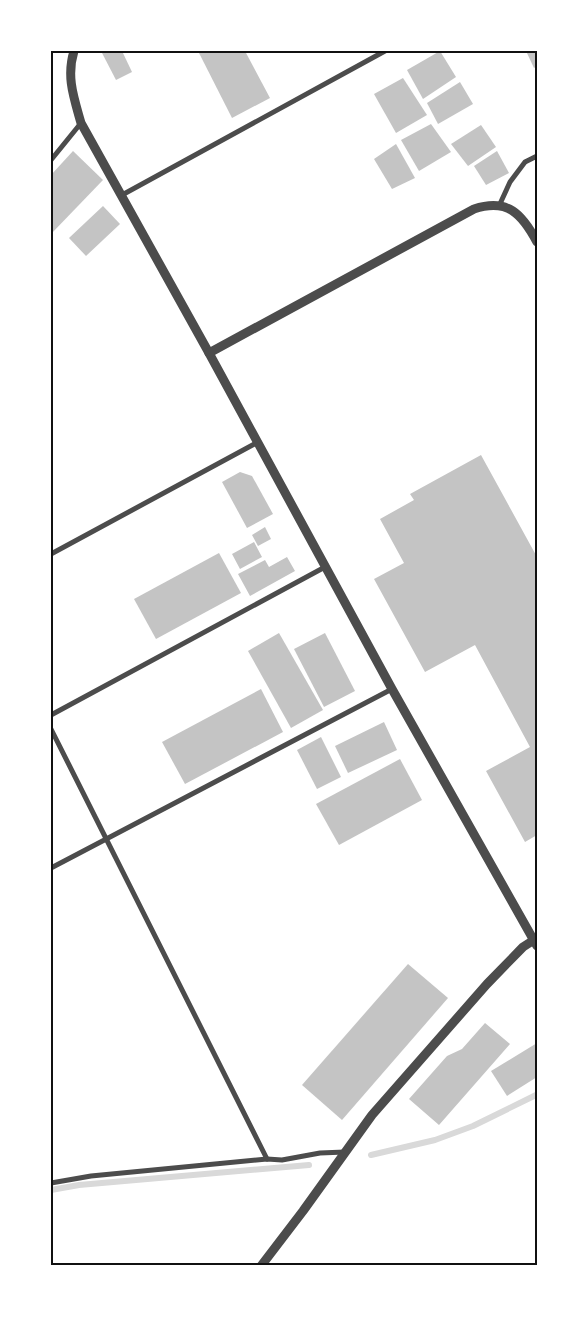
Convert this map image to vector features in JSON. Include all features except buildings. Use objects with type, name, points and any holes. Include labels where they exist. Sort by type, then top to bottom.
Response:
[{"type":"street","points":[[74,51],[71,89],[81,122],[392,688],[536,942],[524,947],[487,984],[372,1115],[262,1266]]},
{"type":"street","points":[[122,195],[385,51]]},
{"type":"street","points":[[51,160],[81,122]]},
{"type":"street","points":[[499,206],[510,182],[525,162],[537,156]]},
{"type":"street","points":[[209,353],[474,209],[488,205],[510,209],[528,226],[537,242]]},
{"type":"street","points":[[51,554],[258,442]]},
{"type":"street","points":[[51,714],[325,567]]},
{"type":"street","points":[[51,868],[392,688]]},
{"type":"street","points":[[51,729],[267,1159]]},
{"type":"street","points":[[51,1183],[91,1176],[267,1159],[282,1160],[345,1152]]},
{"type":"waterway","points":[[371,1155],[435,1140],[473,1126],[536,1095]]},
{"type":"waterway","points":[[51,1190],[79,1185],[309,1165]]}]
